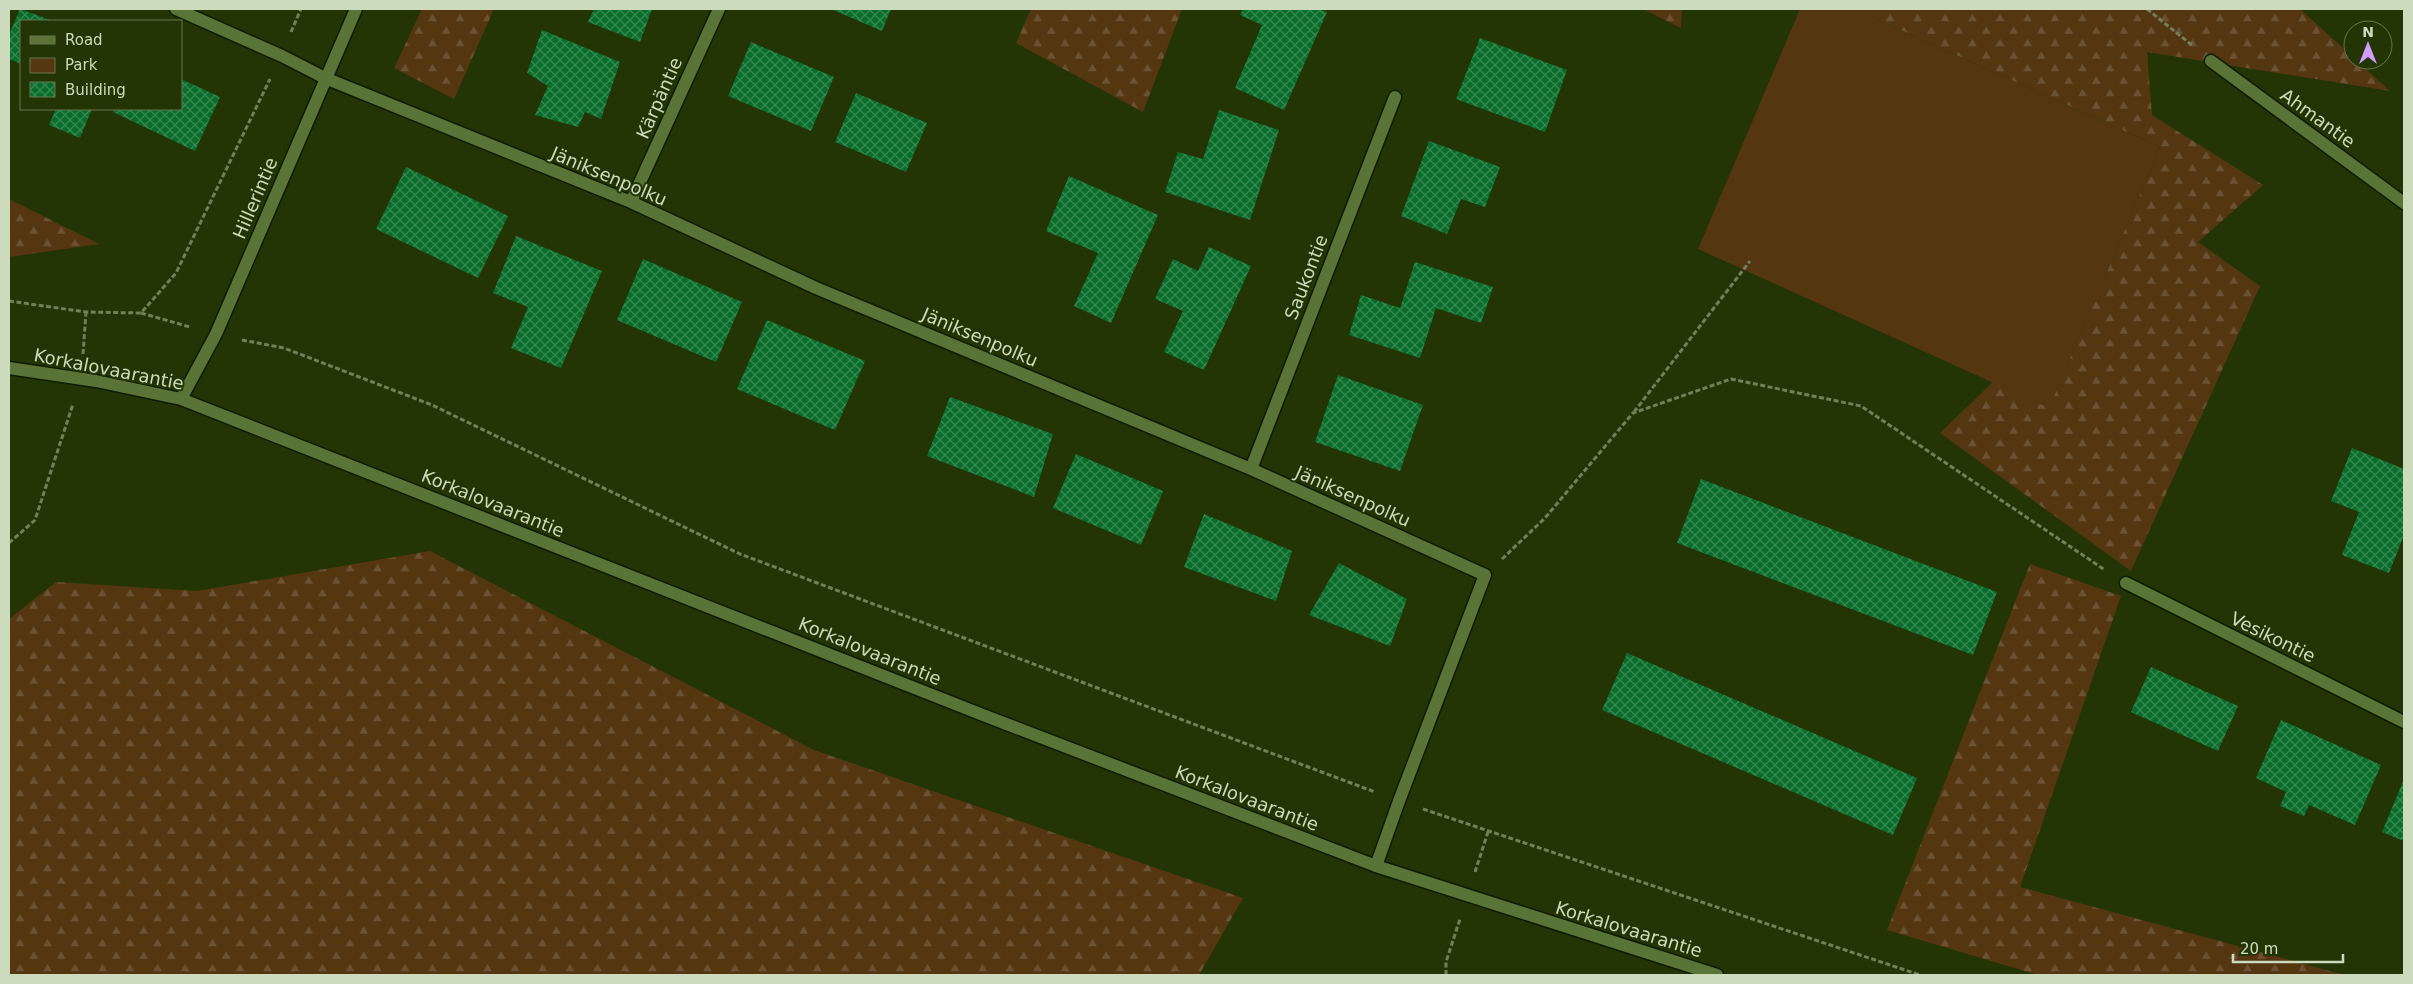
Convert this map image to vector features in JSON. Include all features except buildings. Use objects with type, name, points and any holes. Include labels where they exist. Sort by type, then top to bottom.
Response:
[{"type":"street","name":"Jäniksenpolku","points":[[176,9],[282,56],[325,78],[631,202],[816,288],[1250,469],[1486,575]]},
{"type":"street","name":"Hillerintie","points":[[181,399],[216,334],[356,9]]},
{"type":"street","name":"Kärpäntie","points":[[631,202],[719,9]]},
{"type":"street","name":"Ahmantie","points":[[2211,61],[2404,203]]},
{"type":"street","name":"Saukontie","points":[[1250,469],[1395,98]]},
{"type":"street","name":"Korkalovaarantie","points":[[9,368],[81,379],[181,399],[983,715],[1376,866],[1718,975]]},
{"type":"street","points":[[1376,866],[1486,575]]},
{"type":"street","name":"Vesikontie","points":[[2126,583],[2404,722]]},
{"type":"path","points":[[141,313],[176,273],[282,56],[301,9]]},
{"type":"path","points":[[2147,9],[2211,61]]},
{"type":"path","points":[[1486,575],[1545,518],[1633,412],[1750,262]]},
{"type":"path","points":[[9,301],[86,312],[141,313],[216,334],[284,348],[432,404],[740,554],[1399,801],[1920,975]]},
{"type":"path","points":[[9,543],[35,520],[81,379],[86,312]]},
{"type":"path","points":[[1633,412],[1730,379],[1861,406],[2126,583]]},
{"type":"path","points":[[1446,962],[1446,975]]},
{"type":"green space","points":[[422,9],[494,9],[454,99],[394,68]]},
{"type":"green space","points":[[1031,9],[1182,9],[1143,112],[1016,43]]},
{"type":"green space","points":[[1643,9],[1682,9],[1681,28]]},
{"type":"green space","points":[[1800,9],[1854,9],[2160,147],[2049,408],[1698,249]]},
{"type":"green space","points":[[1854,9],[2300,9],[2343,48],[2343,70],[2367,70],[2390,91],[2147,52],[2152,115],[2263,185],[2198,242],[2260,286],[2131,571],[1940,433],[1993,382],[2049,407],[2160,147]]},
{"type":"green space","points":[[9,199],[99,244],[9,257]]},
{"type":"green space","points":[[430,551],[814,750],[1243,898],[1199,975],[9,975],[9,619],[56,582],[197,591]]},
{"type":"green space","points":[[2030,564],[2121,596],[2020,887],[2345,975],[2038,975],[1887,930]]}]
